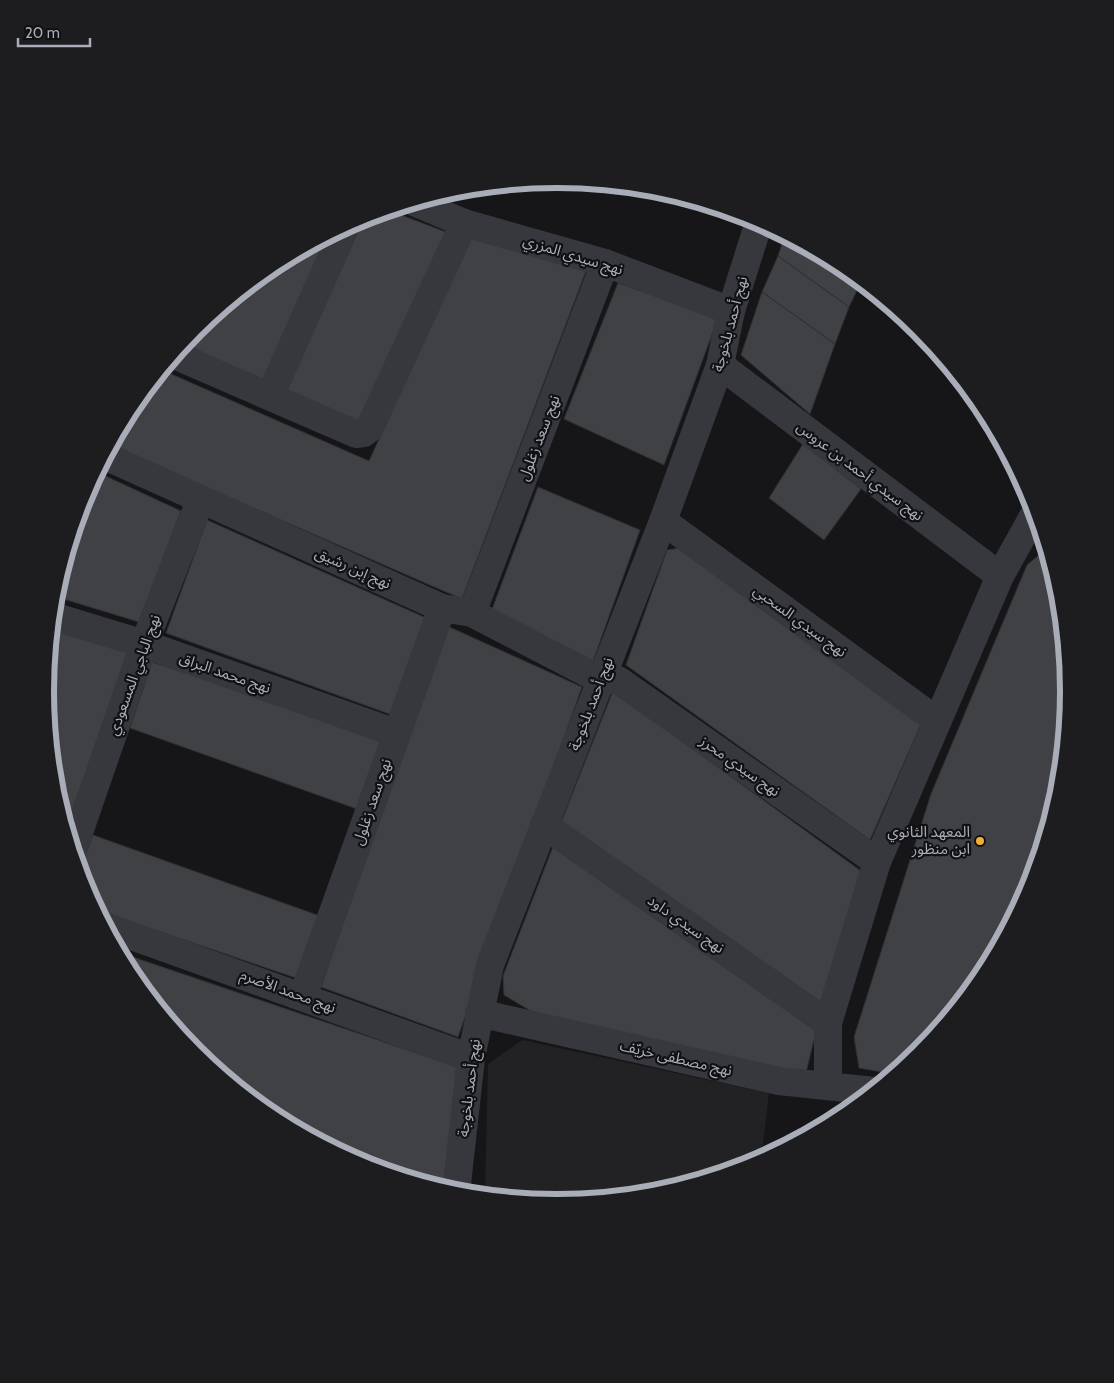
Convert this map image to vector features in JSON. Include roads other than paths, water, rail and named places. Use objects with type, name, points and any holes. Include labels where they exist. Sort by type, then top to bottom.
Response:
[{"type":"street","name":"نهج سيدي المزري","points":[[433,204],[464,223],[605,263],[731,311]]},
{"type":"street","points":[[181,358],[356,434],[364,433],[369,428],[464,223]]},
{"type":"street","name":"نهج أحمد بلخوجة","points":[[457,1185],[471,1058],[490,965],[663,522],[720,365],[731,311],[757,230]]},
{"type":"street","points":[[270,396],[340,237]]},
{"type":"street","name":"نهج سعد زغلول","points":[[472,613],[605,263]]},
{"type":"street","name":"نهج سيدي أحمد بن عروس","points":[[720,365],[1000,576]]},
{"type":"street","name":"نهج إبن رشيق","points":[[111,459],[200,501],[442,608],[472,613],[601,680]]},
{"type":"street","name":"نهج الباجي المسعودي","points":[[76,839],[144,644],[200,501]]},
{"type":"street","points":[[828,1086],[828,1023],[877,862],[936,720],[1000,576],[1031,521]]},
{"type":"street","name":"نهج سيدي السحبي","points":[[663,522],[936,720]]},
{"type":"street","name":"نهج سعد زغلول","points":[[303,996],[442,608]]},
{"type":"street","name":"نهج محمد البراق","points":[[59,618],[144,644],[396,733]]},
{"type":"street","name":"نهج سيدي محرز","points":[[601,680],[618,680],[877,862]]},
{"type":"street","name":"نهج سيدي داود","points":[[544,825],[828,1023]]},
{"type":"street","name":"نهج محمد الأصرم","points":[[114,930],[471,1058]]},
{"type":"street","name":"نهج مصطفى خريّف","points":[[479,1013],[779,1081],[864,1090]]},
{"type":"place","name":"المعهد الثانوي ابن منظور","points":[[980,841]]}]
